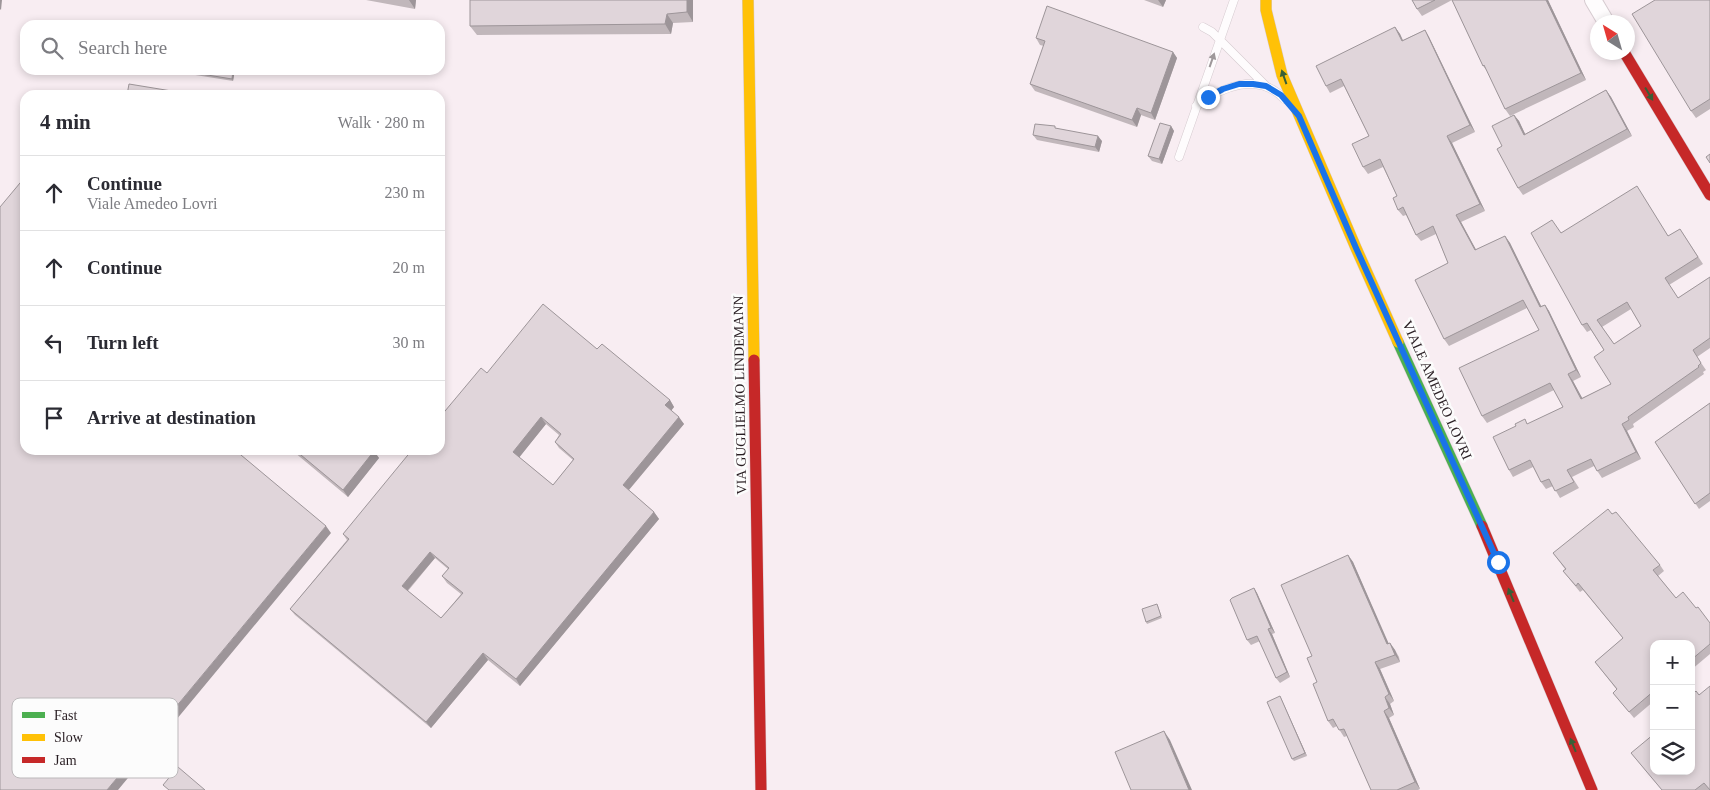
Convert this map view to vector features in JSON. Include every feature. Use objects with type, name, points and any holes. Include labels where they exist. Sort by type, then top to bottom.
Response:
[{"type":"street","name":"VIA GUGLIELMO LINDEMANN","points":[[748,0],[761,790]]},
{"type":"street","name":"VIALE AMEDEO LOVRI","points":[[1266,0],[1266,10],[1282,75],[1356,248],[1498,562],[1592,790]]},
{"type":"street","points":[[1594,0],[1602,15]]},
{"type":"street","points":[[1629,60],[1710,195]]},
{"type":"lane","points":[[1179,157],[1234,0]]},
{"type":"lane","points":[[1203,28],[1212,32],[1220,39],[1266,86],[1281,95],[1299,116]]},
{"type":"lane","points":[[1196,106],[1223,89],[1239,84],[1266,86]]},
{"type":"building","points":[[470,0],[687,0],[687,12],[667,14],[665,24],[470,26]]},
{"type":"building","points":[[1412,0],[1435,0],[1417,9]]},
{"type":"building","points":[[1452,0],[1546,0],[1581,73],[1505,109]]},
{"type":"building","points":[[1655,0],[1710,0],[1710,99],[1691,111],[1635,19],[1635,15],[1632,14]]},
{"type":"building","points":[[1047,6],[1173,52],[1151,113],[1137,108],[1132,120],[1030,84],[1045,41],[1036,38]]},
{"type":"building","points":[[1395,27],[1402,41],[1425,30],[1470,125],[1447,136],[1480,204],[1456,215],[1475,250],[1505,236],[1540,307],[1545,305],[1576,370],[1568,374],[1581,399],[1611,384],[1594,357],[1604,350],[1587,323],[1582,325],[1531,233],[1552,220],[1561,233],[1637,186],[1668,236],[1680,229],[1698,257],[1665,278],[1678,298],[1710,277],[1710,338],[1693,350],[1701,363],[1699,367],[1628,417],[1629,420],[1622,424],[1636,452],[1597,471],[1591,459],[1567,470],[1574,482],[1555,491],[1549,479],[1541,482],[1530,460],[1509,470],[1493,437],[1516,426],[1515,424],[1525,419],[1527,424],[1563,407],[1550,383],[1482,416],[1459,368],[1539,330],[1523,300],[1444,339],[1415,280],[1448,263],[1433,226],[1416,235],[1403,207],[1398,210],[1393,198],[1397,196],[1380,159],[1363,167],[1352,144],[1369,136],[1341,79],[1326,86],[1316,66]],"holes":[[[1627,302],[1641,326],[1614,344],[1597,320]]]},
{"type":"building","points":[[208,75],[232,75],[232,79]]},
{"type":"building","points":[[129,84],[166,90],[128,90]]},
{"type":"building","points":[[1606,90],[1627,129],[1518,188],[1497,149],[1502,146],[1492,126],[1514,115],[1524,135]]},
{"type":"building","points":[[1160,123],[1171,126],[1159,159],[1148,156]]},
{"type":"building","points":[[1035,124],[1055,126],[1055,128],[1098,136],[1095,147],[1033,135]]},
{"type":"building","points":[[1710,154],[1710,163],[1706,157]]},
{"type":"building","points":[[20,183],[20,455],[241,455],[326,526],[178,704],[178,698],[12,698],[12,778],[117,778],[107,790],[0,790],[0,207]]},
{"type":"building","points":[[543,304],[597,349],[602,344],[670,400],[665,405],[679,417],[623,485],[654,512],[516,679],[483,653],[426,722],[290,609],[349,539],[343,534],[408,455],[445,455],[445,411],[481,368],[487,373]],"holes":[[[541,417],[561,434],[555,442],[574,459],[553,485],[513,452]],[[430,552],[449,568],[442,576],[463,593],[441,618],[402,586]]]},
{"type":"building","points":[[1710,403],[1710,493],[1695,504],[1655,442]]},
{"type":"building","points":[[301,455],[371,455],[343,490]]},
{"type":"building","points":[[1608,509],[1612,514],[1616,512],[1660,565],[1653,570],[1676,598],[1683,592],[1710,623],[1710,644],[1695,657],[1695,640],[1650,640],[1650,694],[1629,712],[1613,693],[1617,689],[1595,662],[1623,638],[1578,583],[1576,586],[1563,571],[1566,569],[1553,553]]},
{"type":"building","points":[[1348,555],[1387,644],[1390,643],[1395,655],[1375,662],[1389,694],[1385,697],[1389,708],[1384,711],[1415,782],[1397,790],[1371,790],[1344,729],[1339,730],[1333,719],[1328,721],[1313,684],[1317,682],[1307,658],[1312,656],[1281,585]]},
{"type":"building","points":[[1254,588],[1271,628],[1268,629],[1287,672],[1276,678],[1257,636],[1247,640],[1230,600]]},
{"type":"building","points":[[1157,604],[1161,616],[1146,622],[1142,609]]},
{"type":"building","points":[[1710,686],[1710,790],[1704,783],[1695,790],[1662,790],[1631,753],[1650,737],[1650,775],[1695,775],[1696,691],[1699,695]]},
{"type":"building","points":[[1280,696],[1305,753],[1292,759],[1267,702]]},
{"type":"building","points":[[1164,731],[1189,790],[1131,790],[1115,752]]},
{"type":"building","points":[[178,767],[205,790],[169,790],[163,785],[169,778],[178,778]]},
{"type":"traffic: fast","points":[[1398,342],[1482,526]]},
{"type":"traffic: slow","points":[[748,0],[754,360]]},
{"type":"traffic: slow","points":[[1266,0],[1266,10],[1282,75],[1398,342]]},
{"type":"traffic: jam","points":[[1629,60],[1710,195]]},
{"type":"traffic: jam","points":[[754,360],[761,790]]},
{"type":"traffic: jam","points":[[1482,526],[1592,790]]},
{"type":"route","points":[[1208,97],[1223,89],[1239,84],[1266,86],[1281,95],[1299,116],[1356,248],[1498,562]]}]
